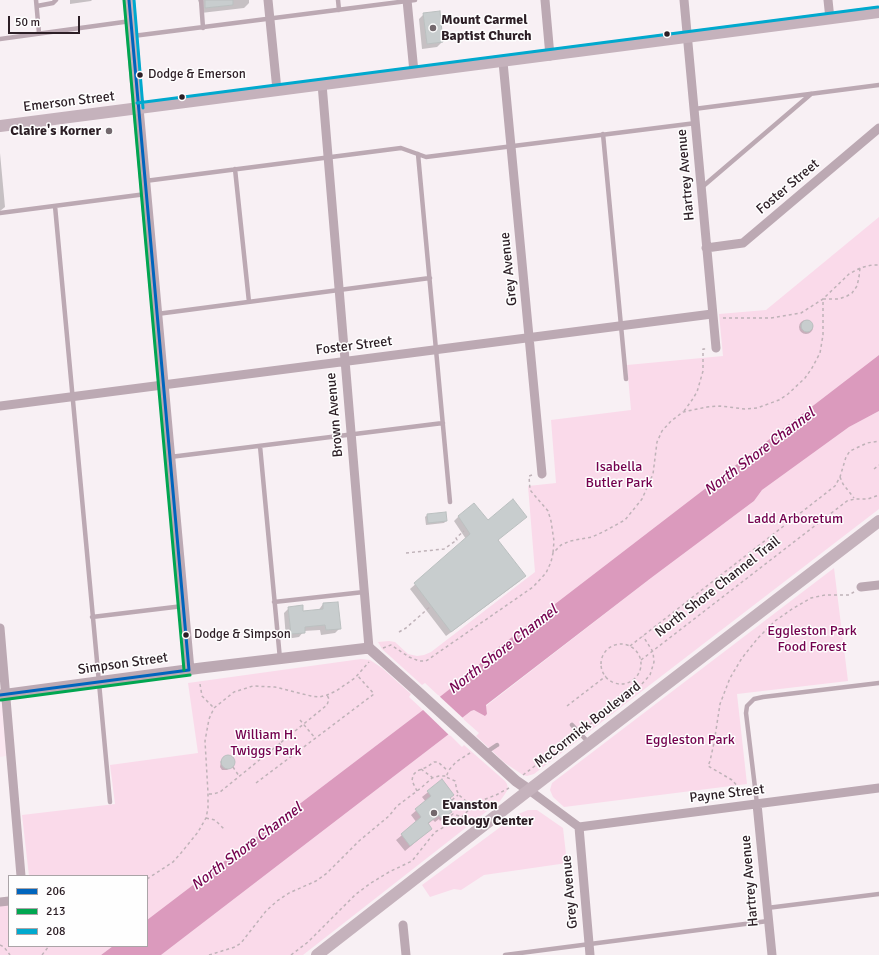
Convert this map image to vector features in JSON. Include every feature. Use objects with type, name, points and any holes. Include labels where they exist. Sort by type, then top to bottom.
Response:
[{"type":"main road","points":[[129,0],[138,108]]},
{"type":"main road","name":"Emerson Street","points":[[0,126],[414,72],[550,56],[879,12]]},
{"type":"main road","name":"McCormick Boulevard","points":[[317,955],[528,790],[879,521]]},
{"type":"street","points":[[268,0],[276,90]]},
{"type":"street","points":[[410,0],[414,72]]},
{"type":"street","points":[[545,0],[550,56]]},
{"type":"street","name":"Hartrey Avenue","points":[[684,0],[716,348]]},
{"type":"street","points":[[828,0],[830,19]]},
{"type":"street","name":"Grey Avenue","points":[[503,62],[542,474]]},
{"type":"street","name":"Brown Avenue","points":[[322,84],[369,648]]},
{"type":"street","points":[[138,108],[189,670]]},
{"type":"street","name":"Foster Street","points":[[706,248],[743,243],[879,128]]},
{"type":"street","name":"Foster Street","points":[[0,406],[712,314]]},
{"type":"street","points":[[861,587],[879,585]]},
{"type":"street","points":[[0,628],[3,695],[21,875]]},
{"type":"street","points":[[369,648],[516,781],[579,827]]},
{"type":"street","name":"Simpson Street","points":[[3,695],[369,648]]},
{"type":"street","name":"Payne Street","points":[[579,827],[879,788]]},
{"type":"street","name":"Hartrey Avenue","points":[[757,804],[772,955]]},
{"type":"street","name":"Grey Avenue","points":[[579,827],[590,955]]},
{"type":"street","points":[[403,925],[406,955]]},
{"type":"lane","points":[[36,0],[39,33]]},
{"type":"lane","points":[[37,6],[53,4],[56,0]]},
{"type":"lane","points":[[201,0],[204,28]]},
{"type":"lane","points":[[338,0],[339,10]]},
{"type":"lane","points":[[132,36],[204,28],[410,0]]},
{"type":"lane","points":[[0,39],[130,21]]},
{"type":"lane","points":[[694,110],[879,85]]},
{"type":"lane","points":[[701,188],[811,94]]},
{"type":"lane","points":[[145,181],[401,148],[426,157],[696,123]]},
{"type":"lane","points":[[603,134],[626,379]]},
{"type":"lane","points":[[418,154],[450,502]]},
{"type":"lane","points":[[235,170],[249,302]]},
{"type":"lane","points":[[0,213],[146,194]]},
{"type":"lane","points":[[54,206],[110,802]]},
{"type":"lane","points":[[157,314],[430,278]]},
{"type":"lane","points":[[170,457],[443,422]]},
{"type":"lane","points":[[260,446],[280,659]]},
{"type":"lane","points":[[274,602],[364,592]]},
{"type":"lane","points":[[92,617],[183,606]]},
{"type":"lane","points":[[757,804],[746,713],[748,706],[754,699],[879,683]]},
{"type":"lane","points":[[572,725],[589,744]]},
{"type":"lane","points":[[486,753],[497,745]]},
{"type":"lane","points":[[767,908],[879,894]]},
{"type":"lane","points":[[505,955],[768,921]]},
{"type":"path","points":[[712,314],[719,318],[771,318],[801,313],[823,298],[849,274],[860,268],[879,265]]},
{"type":"path","points":[[823,298],[839,299],[852,293],[857,286],[860,268]]},
{"type":"path","points":[[683,412],[720,406],[745,409],[757,408],[779,400],[788,394],[805,378],[820,353],[823,335],[823,298]]},
{"type":"path","points":[[554,553],[561,545],[570,541],[597,535],[625,520],[642,499],[653,474],[657,442],[662,431],[683,412],[692,400],[701,380],[704,361],[703,349],[716,348]]},
{"type":"path","name":"North Shore Channel Trail","points":[[523,775],[634,690],[650,675],[654,662],[653,652],[643,636],[835,486],[840,477],[846,457],[850,451],[867,443],[879,441]]},
{"type":"path","points":[[874,469],[879,465]]},
{"type":"path","points":[[383,648],[391,645],[409,658],[419,662],[426,661],[533,587],[546,573],[554,553],[552,521],[548,512],[530,490],[528,476],[542,474]]},
{"type":"path","points":[[840,477],[842,484],[855,499]]},
{"type":"path","name":"North Shore Channel Trail","points":[[653,652],[847,501],[855,499],[868,499],[879,495]]},
{"type":"path","points":[[406,553],[444,549],[457,540],[456,538],[464,530]]},
{"type":"path","points":[[740,789],[732,780],[708,766],[714,743],[720,704],[730,678],[742,658],[758,638],[775,621],[792,609],[811,598],[825,595],[849,595],[861,587]]},
{"type":"path","points":[[399,632],[406,628],[431,606]]},
{"type":"path","points":[[630,646],[643,636]]},
{"type":"path","points":[[617,644],[623,644],[635,649],[641,660],[641,667],[635,679],[623,684],[611,680],[602,670],[602,657],[606,651],[617,644]]},
{"type":"path","points":[[641,660],[653,652]]},
{"type":"path","points":[[148,878],[172,862],[181,853],[198,832],[206,818],[208,793],[205,741],[209,719],[214,708],[234,692],[253,686],[275,687],[319,697],[327,695],[344,686],[358,676],[369,662]]},
{"type":"path","points":[[256,783],[374,694],[358,676]]},
{"type":"path","points":[[567,706],[606,676]]},
{"type":"path","points":[[200,684],[202,696],[214,708]]},
{"type":"path","points":[[208,793],[213,794],[220,792],[327,705],[329,699],[327,695]]},
{"type":"path","points":[[300,720],[315,738]]},
{"type":"path","points":[[279,743],[290,757]]},
{"type":"path","points":[[446,776],[456,762],[470,752]]},
{"type":"path","points":[[417,791],[412,781],[413,775],[421,769],[434,762],[438,762],[448,772]]},
{"type":"path","points":[[233,767],[239,776]]},
{"type":"path","points":[[421,769],[433,778]]},
{"type":"path","points":[[209,955],[235,947],[241,943],[266,911],[289,893],[316,881],[389,816],[397,806],[433,778],[446,776],[455,781],[459,794],[466,801],[475,803]]},
{"type":"path","points":[[292,955],[308,942],[356,894],[383,876],[412,861],[434,832],[462,817],[475,803],[508,789]]},
{"type":"path","points":[[452,800],[459,794]]},
{"type":"path","points":[[446,825],[446,818],[453,814],[462,817]]},
{"type":"path","points":[[206,818],[215,820],[225,830]]},
{"type":"path","points":[[0,945],[4,947],[10,955]]},
{"type":"path","points":[[42,955],[46,949]]},
{"type":"shaded area","points":[[0,695],[6,695],[11,755],[0,757]]},
{"type":"green space","name":"Isabella Butler Park","points":[[879,217],[879,355],[486,657],[474,670],[440,697],[425,683],[422,685],[382,649],[378,642],[389,641],[395,642],[408,654],[417,656],[431,652],[535,572],[528,486],[556,483],[551,420],[631,410],[627,365],[723,356],[719,314],[766,310]]},
{"type":"green space","name":"Ladd Arboretum","points":[[879,411],[879,509],[534,774],[527,776],[523,775],[505,763],[476,736],[479,733],[462,718],[474,710],[486,715],[486,706],[651,578],[754,501],[762,490],[849,427]]},
{"type":"green space","name":"Eggleston Park","points":[[834,568],[848,681],[737,694],[747,784],[564,807],[553,797],[550,790],[552,783]]},
{"type":"green space","name":"William H. Twiggs Park","points":[[361,659],[370,660],[382,668],[411,694],[409,697],[423,710],[148,919],[148,875],[29,875],[22,815],[115,804],[110,765],[198,753],[188,683]]},
{"type":"green space","points":[[449,734],[462,747],[464,745],[505,781],[508,789],[505,794],[500,801],[303,955],[161,955]]},
{"type":"green space","points":[[528,810],[537,810],[563,828],[567,863],[484,875],[461,890],[454,889],[430,897],[422,885],[518,814]]},
{"type":"green space","points":[[8,905],[8,947],[112,947],[101,955],[0,955],[0,906]]},
{"type":"water","name":"North Shore Channel","points":[[879,355],[879,411],[849,427],[762,490],[754,501],[486,705],[487,714],[485,716],[474,710],[471,711],[462,718],[449,734],[161,955],[101,955],[112,947],[148,947],[148,919],[423,710],[474,670],[486,657]]},
{"type":"pier","points":[[438,695],[464,719],[450,736],[421,708]]},
{"type":"building","points":[[205,0],[233,0],[233,5],[205,8]]},
{"type":"building","name":"Mount Carmel Baptist Church","points":[[440,11],[443,42],[427,44],[423,13]]},
{"type":"building","points":[[805,320],[809,320],[813,326],[809,332],[805,332],[801,328],[801,324]]},
{"type":"building","points":[[513,499],[527,517],[498,540],[526,576],[451,632],[414,583],[470,534],[458,516],[474,503],[488,520]]},
{"type":"building","points":[[446,512],[447,521],[428,523],[427,514]]},
{"type":"building","points":[[338,602],[341,629],[326,630],[325,625],[305,627],[305,633],[291,634],[288,607],[303,605],[303,611],[323,609],[323,603]]},
{"type":"building","points":[[228,755],[233,757],[235,762],[233,767],[228,769],[223,767],[221,762],[223,757]]},
{"type":"building","name":"Evanston Ecology Center","points":[[442,779],[454,795],[450,798],[454,803],[449,807],[452,812],[441,818],[439,815],[428,823],[432,829],[410,846],[401,834],[421,817],[415,809],[431,796],[427,791]]},
{"type":"transit line","name":"213","points":[[124,0],[184,670]]},
{"type":"transit line","name":"206","points":[[129,0],[189,670]]},
{"type":"transit line","name":"208","points":[[134,0],[143,108]]},
{"type":"transit line","name":"208","points":[[137,103],[878,7]]},
{"type":"transit line","name":"206","points":[[0,695],[189,670]]},
{"type":"transit line","name":"213","points":[[1,700],[190,675]]},
{"type":"place","name":"Mount Carmel Baptist Church","points":[[433,28]]},
{"type":"place","name":"Dodge & Emerson","points":[[140,75]]},
{"type":"place","name":"Claire's Korner","points":[[109,131]]},
{"type":"place","name":"Dodge & Simpson","points":[[186,635]]},
{"type":"place","name":"Evanston Ecology Center","points":[[434,813]]},
{"type":"park label","name":"Eggleston Park Food Forest","points":[[812,640]]}]
